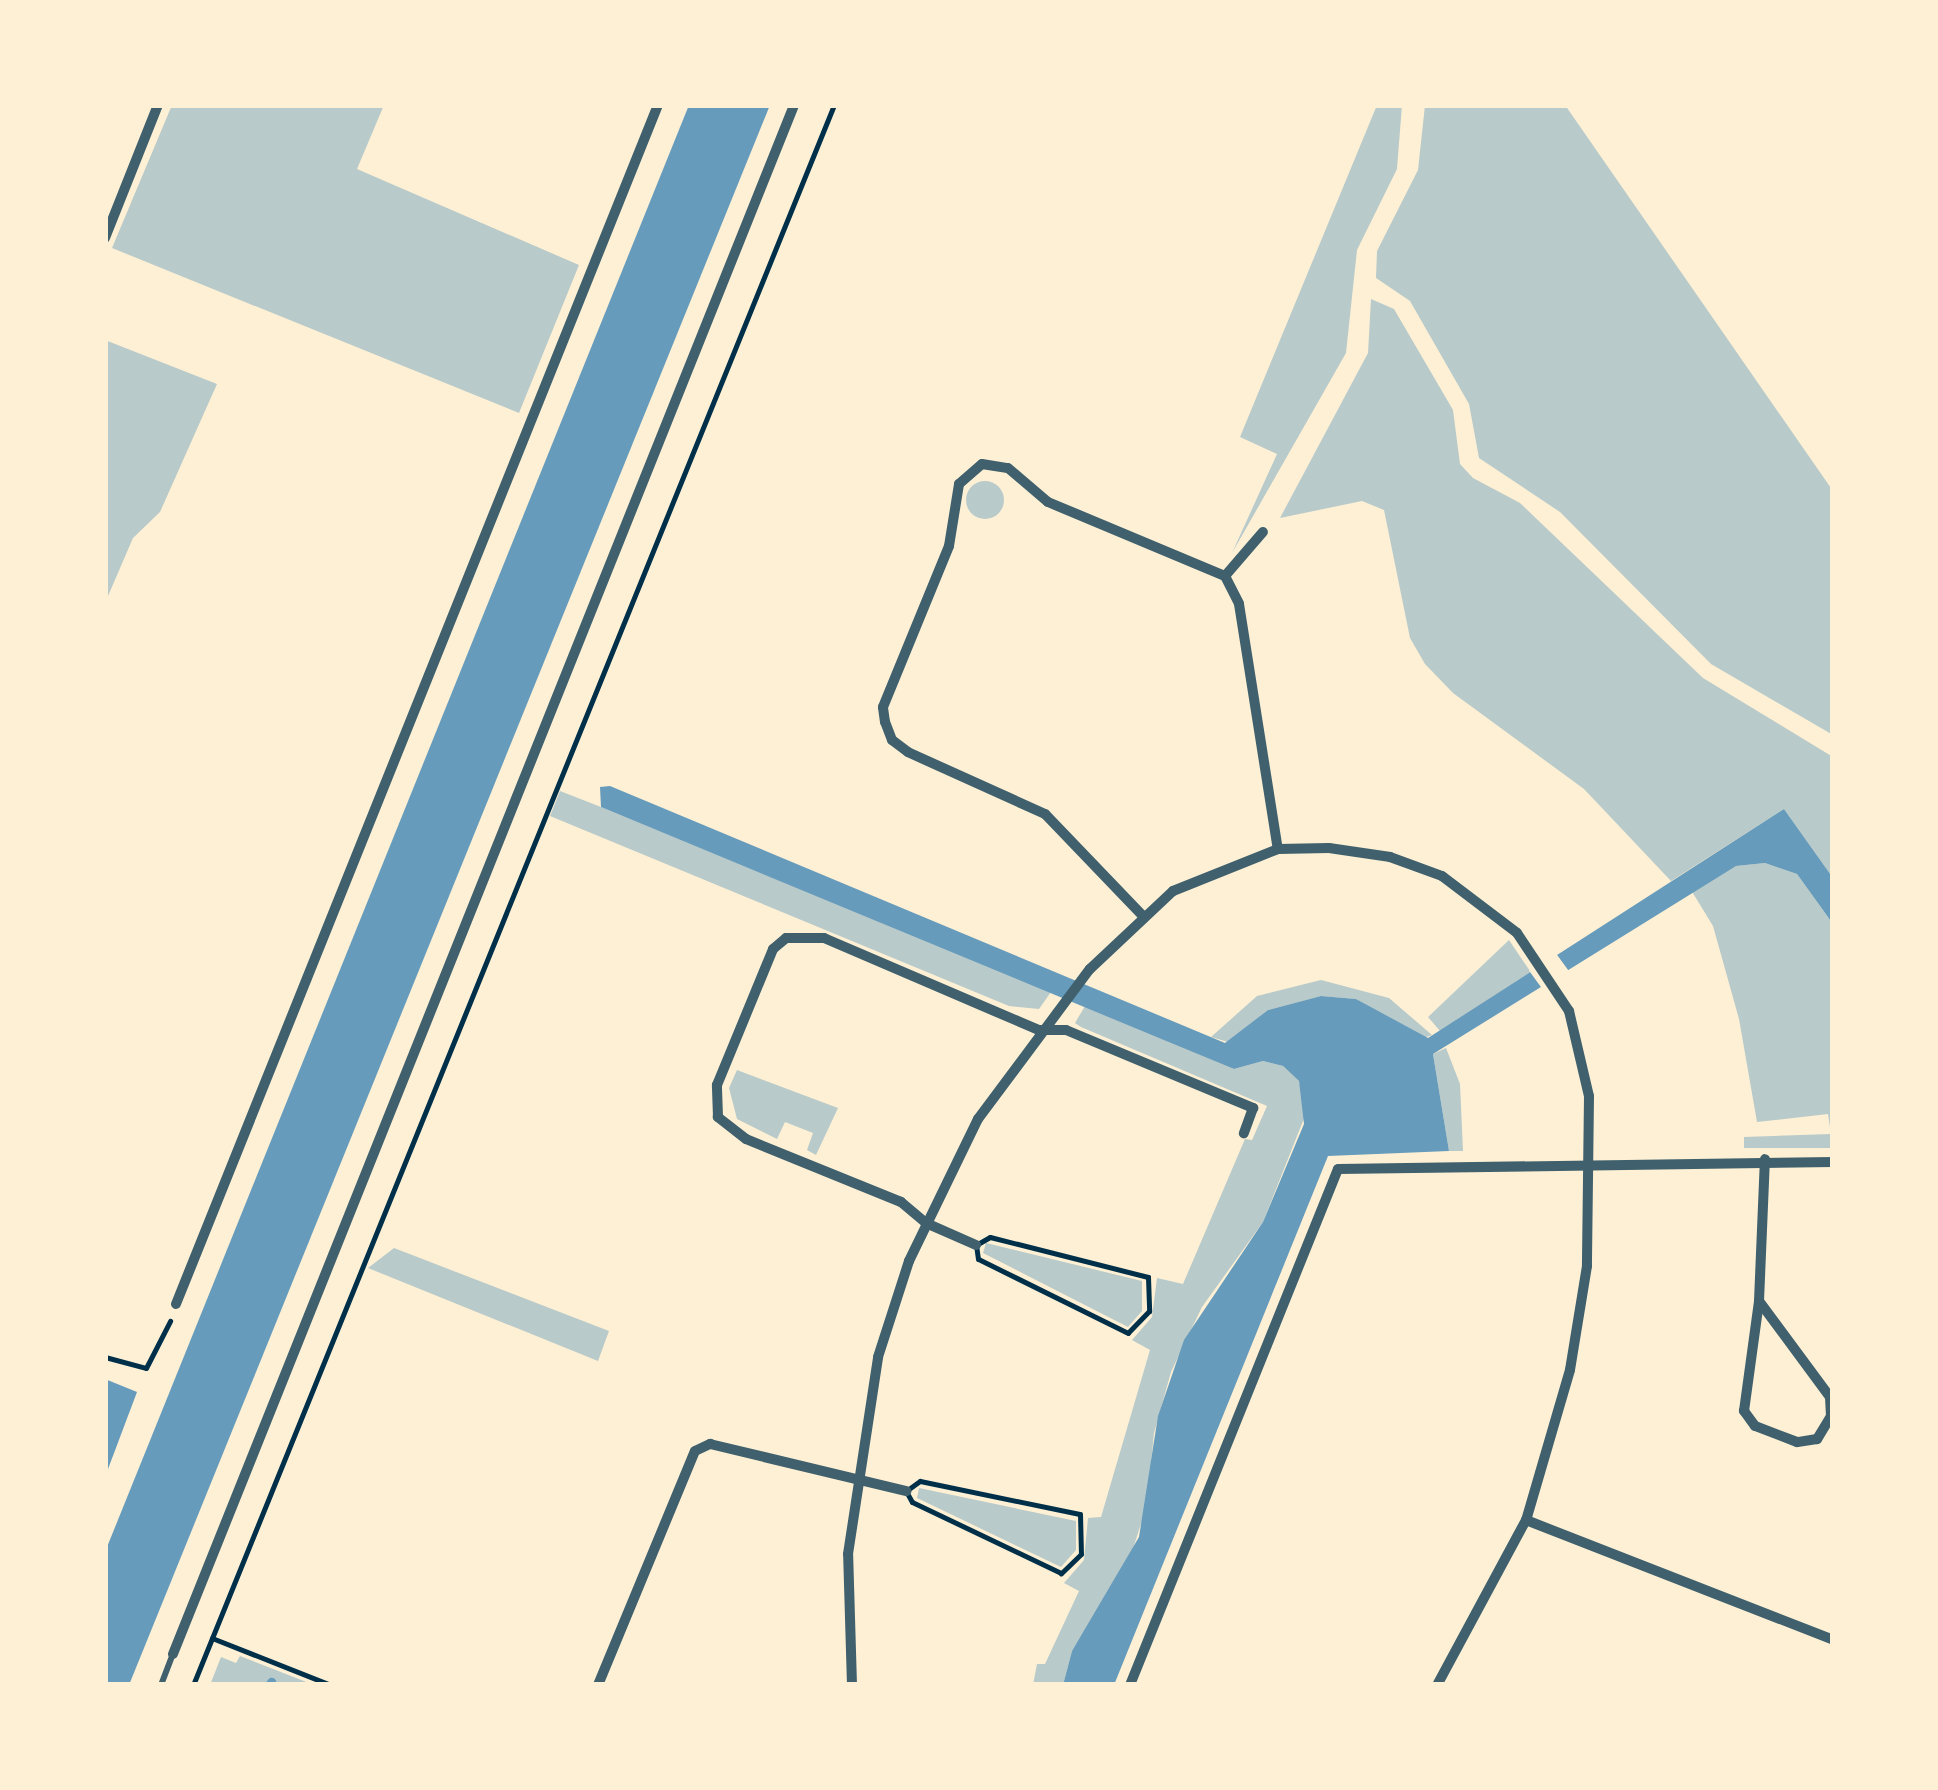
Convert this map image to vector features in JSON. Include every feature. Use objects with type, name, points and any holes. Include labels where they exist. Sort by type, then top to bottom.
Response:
[{"type":"street","points":[[105,238],[109,214],[158,105]]},
{"type":"street","points":[[176,1304],[658,105]]},
{"type":"street","points":[[174,1654],[794,105]]},
{"type":"street","points":[[1142,915],[1045,814],[892,740],[883,707],[949,546],[959,484],[982,464],[1008,468],[1048,502],[1225,576],[1240,604],[1278,849]]},
{"type":"street","points":[[1225,576],[1263,532]]},
{"type":"street","points":[[852,1685],[848,1570],[854,1483],[878,1357],[926,1223],[978,1119],[1039,1030],[1142,915],[1173,891],[1278,849],[1364,852],[1418,866],[1483,903],[1532,952],[1558,990],[1584,1066],[1592,1163],[1587,1266],[1570,1370],[1526,1520],[1436,1685]]},
{"type":"street","points":[[976,1246],[926,1223],[900,1202],[746,1139],[718,1118],[717,1085],[773,948],[801,934],[824,938],[1039,1030],[1066,1030],[1253,1108],[1244,1133]]},
{"type":"street","points":[[1759,1301],[1830,1397],[1832,1416],[1817,1439],[1797,1442],[1755,1426],[1744,1411],[1759,1301],[1765,1159]]},
{"type":"street","points":[[1130,1685],[1338,1169],[1765,1159],[1833,1162]]},
{"type":"street","points":[[598,1685],[695,1451],[710,1444],[854,1483],[906,1491]]},
{"type":"street","points":[[1526,1520],[1833,1640]]},
{"type":"lane","points":[[162,1685],[174,1654]]},
{"type":"path","points":[[193,1685],[834,105]]},
{"type":"path","points":[[990,1236],[1148,1276],[1149,1311],[1128,1334],[978,1258],[976,1246],[990,1236]]},
{"type":"path","points":[[105,1357],[146,1368],[158,1355],[176,1304]]},
{"type":"path","points":[[920,1481],[1080,1514],[1081,1554],[1061,1573],[920,1506],[906,1491],[920,1481]]},
{"type":"path","points":[[212,1638],[332,1685]]},
{"type":"shaded area","points":[[172,105],[384,105],[357,169],[579,265],[519,413],[112,248]]},
{"type":"shaded area","points":[[1377,105],[1402,105],[1397,169],[1357,250],[1346,353],[1232,553],[1277,454],[1240,437]]},
{"type":"shaded area","points":[[1425,105],[1565,105],[1833,491],[1833,735],[1711,664],[1560,512],[1479,458],[1469,404],[1410,301],[1376,278],[1377,251],[1418,170]]},
{"type":"shaded area","points":[[1371,299],[1394,309],[1453,410],[1460,464],[1473,478],[1520,503],[1703,678],[1833,757],[1833,878],[1784,809],[1671,881],[1584,789],[1453,693],[1425,664],[1410,638],[1384,510],[1362,501],[1280,518],[1368,353]]},
{"type":"shaded area","points":[[105,340],[217,384],[160,512],[133,538],[105,603]]},
{"type":"shaded area","points":[[985,481],[999,486],[1004,500],[999,514],[985,519],[971,514],[966,500],[971,486]]},
{"type":"shaded area","points":[[560,791],[1051,992],[1039,1009],[1009,1006],[550,816]]},
{"type":"shaded area","points":[[1765,863],[1797,874],[1833,924],[1833,1147],[1830,1148],[1744,1148],[1744,1137],[1831,1134],[1828,1114],[1757,1122],[1739,1019],[1713,926],[1691,890],[1736,866]]},
{"type":"shaded area","points":[[1509,940],[1532,974],[1440,1031],[1428,1017]]},
{"type":"shaded area","points":[[1321,980],[1389,998],[1432,1035],[1421,1039],[1356,999],[1321,996],[1268,1010],[1228,1042],[1211,1037],[1257,996]]},
{"type":"shaded area","points":[[1085,1006],[1234,1069],[1263,1061],[1283,1066],[1299,1081],[1307,1111],[1263,1222],[1202,1307],[1171,1372],[1154,1433],[1147,1505],[1130,1558],[1072,1651],[1063,1685],[1033,1685],[1037,1664],[1045,1664],[1079,1591],[1064,1583],[1084,1560],[1088,1518],[1101,1517],[1150,1350],[1132,1340],[1152,1317],[1157,1278],[1183,1284],[1245,1139],[1252,1140],[1267,1106],[1081,1027],[1075,1023]]},
{"type":"shaded area","points":[[1446,1048],[1460,1084],[1463,1151],[1449,1151],[1433,1054]]},
{"type":"shaded area","points":[[737,1070],[838,1108],[816,1155],[807,1150],[813,1133],[785,1122],[777,1139],[737,1119],[729,1088]]},
{"type":"shaded area","points":[[986,1243],[1142,1281],[1142,1311],[1128,1327],[983,1253]]},
{"type":"shaded area","points":[[394,1248],[609,1331],[598,1361],[368,1268]]},
{"type":"shaded area","points":[[919,1488],[1076,1521],[1076,1550],[1061,1567],[917,1498]]},
{"type":"shaded area","points":[[240,1656],[314,1685],[210,1685],[221,1657],[236,1663]]},
{"type":"water","points":[[689,105],[770,105],[129,1685],[105,1685],[105,1552]]},
{"type":"water","points":[[610,786],[1225,1043],[1268,1010],[1321,996],[1356,999],[1428,1038],[1784,809],[1833,878],[1833,924],[1797,874],[1765,863],[1736,866],[1433,1054],[1449,1151],[1328,1156],[1114,1685],[1063,1685],[1072,1651],[1139,1537],[1158,1416],[1184,1340],[1263,1222],[1304,1124],[1299,1081],[1283,1066],[1263,1061],[1234,1069],[601,807],[600,787]]},
{"type":"water","points":[[105,1379],[137,1392],[105,1477]]},
{"type":"pier","points":[[1555,952],[1570,973],[1544,992],[1529,971]]}]
